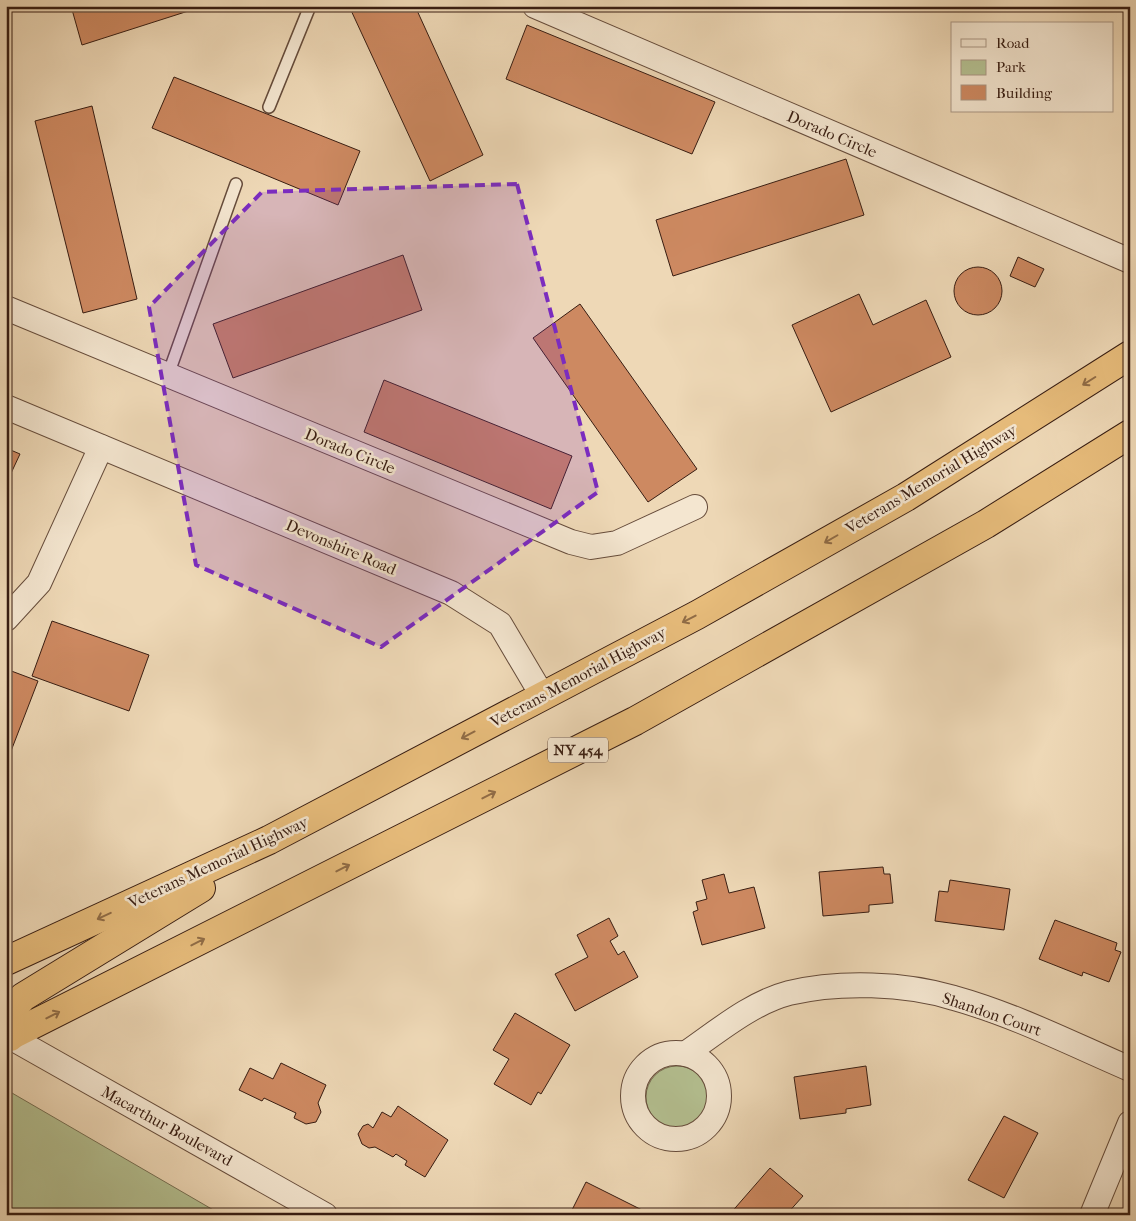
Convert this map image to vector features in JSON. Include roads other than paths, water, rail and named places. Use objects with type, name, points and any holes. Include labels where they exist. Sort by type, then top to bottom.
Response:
[{"type":"highway","name":"Veterans Memorial Highway","points":[[6,961],[269,840],[697,615],[906,496],[1130,355]]},
{"type":"highway","name":"NY 454","points":[[8,1038],[635,722],[986,524],[1130,434]]},
{"type":"highway","points":[[8,1038],[7,1018],[11,1009],[23,997],[348,798]]},
{"type":"street","name":"Dorado Circle","points":[[535,6],[1130,261]]},
{"type":"street","name":"Dorado Circle","points":[[6,308],[571,542],[591,547],[617,543],[695,507]]},
{"type":"street","name":"Devonshire Road","points":[[6,407],[451,593],[500,624],[542,695]]},
{"type":"street","points":[[6,619],[39,583],[101,447]]},
{"type":"street","name":"Shandon Court","points":[[685,1054],[750,1010],[788,993],[844,985],[895,987],[954,998],[1031,1026],[1130,1069]]},
{"type":"street","name":"Macarthur Boulevard","points":[[8,1038],[325,1215]]},
{"type":"street","points":[[1092,1215],[1130,1123]]},
{"type":"lane","points":[[269,107],[310,6]]},
{"type":"lane","points":[[168,375],[236,184]]}]
